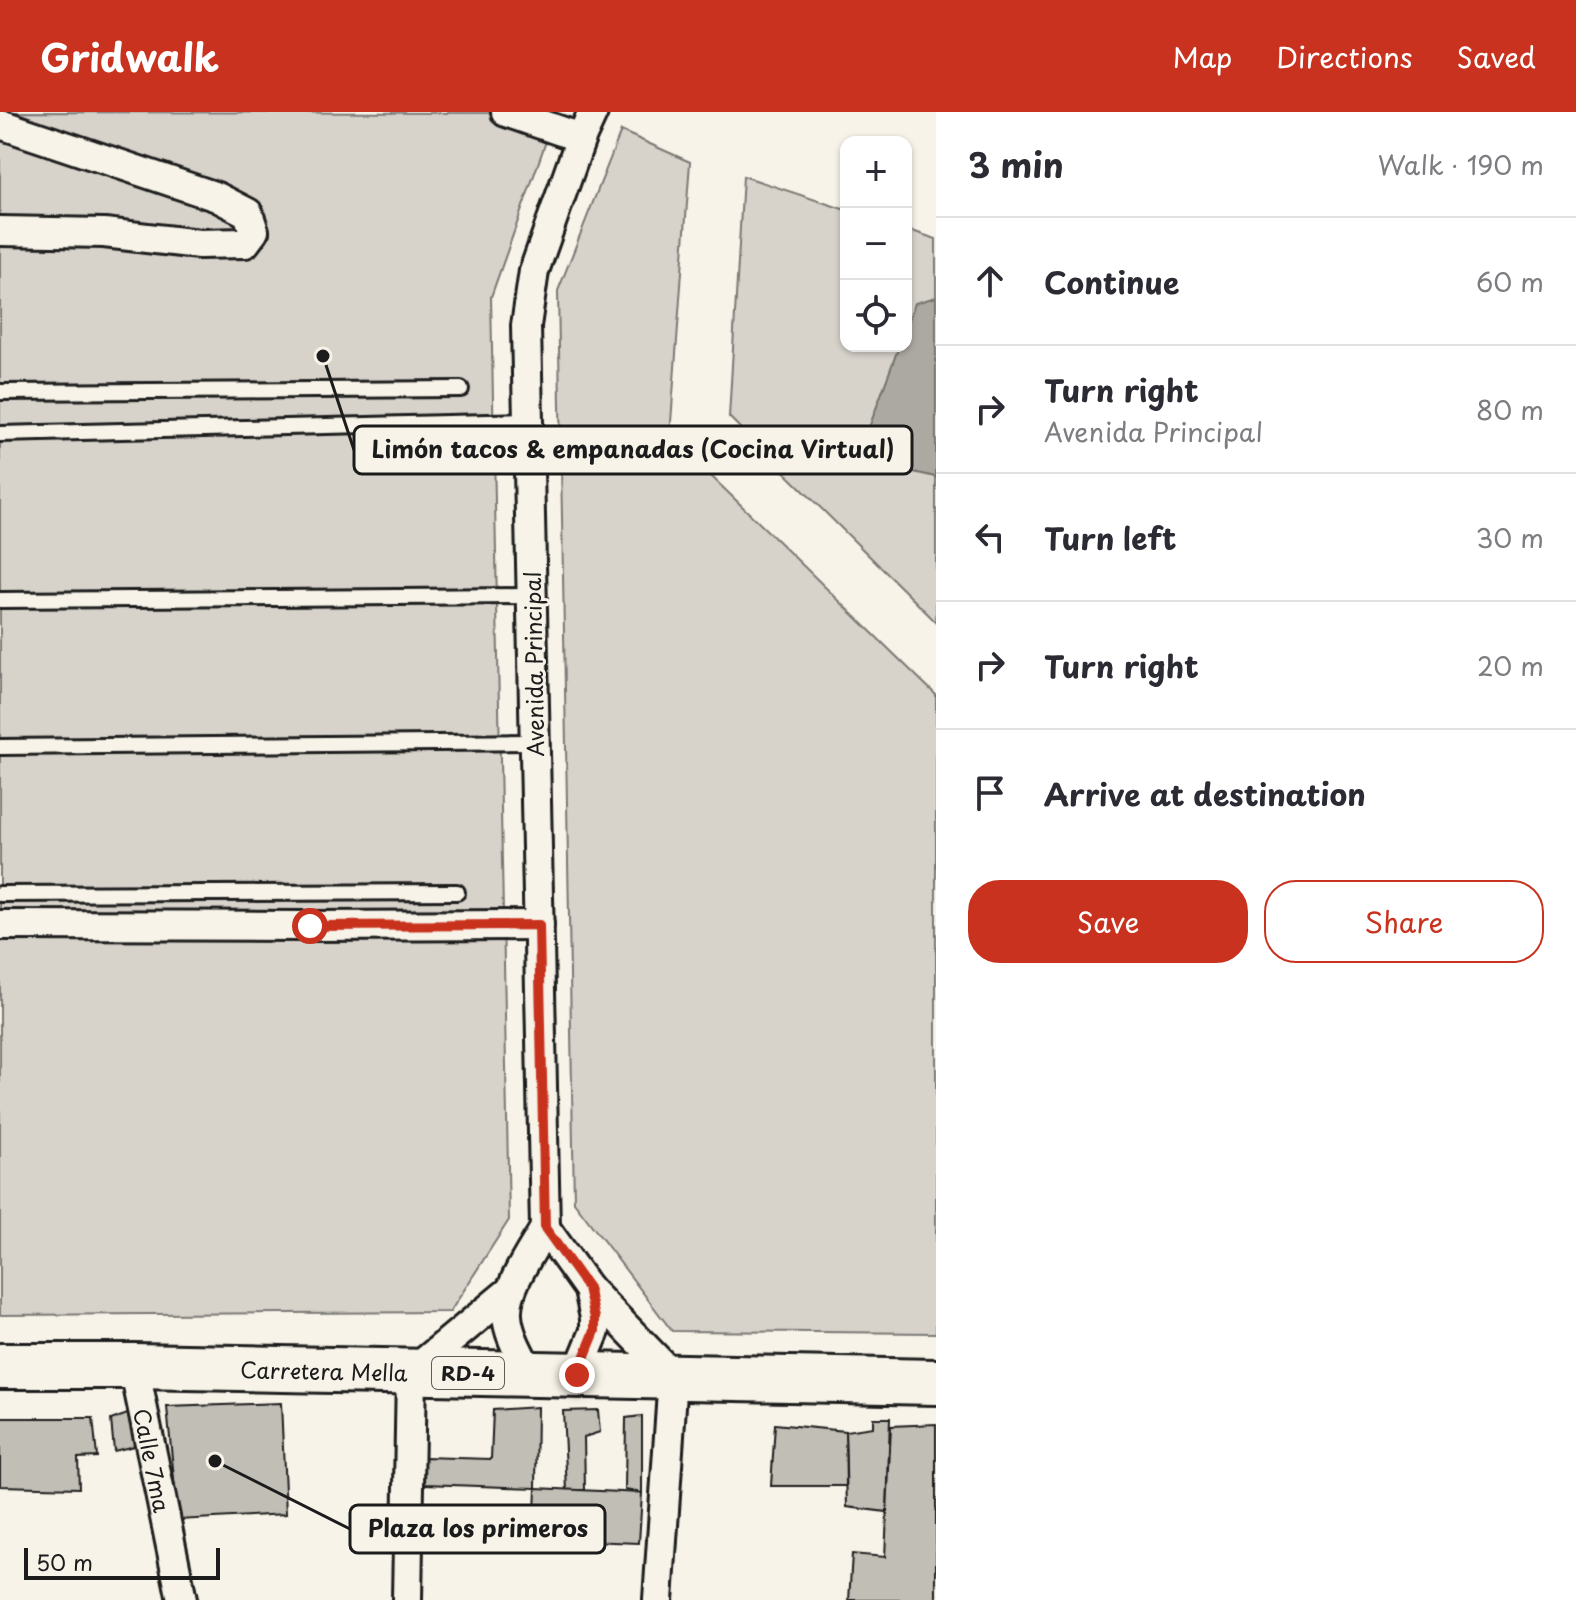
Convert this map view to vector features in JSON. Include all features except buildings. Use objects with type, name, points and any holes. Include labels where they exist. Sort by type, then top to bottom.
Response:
[{"type":"main road","name":"Carretera Mella","points":[[0,1366],[936,1382]]},
{"type":"street","points":[[506,112],[587,125]]},
{"type":"street","points":[[0,124],[217,197],[248,213],[254,231],[245,243],[199,244],[104,233],[0,231]]},
{"type":"street","name":"Avenida Principal","points":[[545,1228],[526,326],[534,271],[587,125]]},
{"type":"street","points":[[0,925],[539,925]]},
{"type":"street","points":[[530,1374],[512,1336],[506,1314],[511,1290],[545,1228],[588,1288],[673,1376],[658,1600]]},
{"type":"street","points":[[577,1375],[595,1331],[588,1288]]},
{"type":"street","points":[[407,1600],[411,1373],[511,1290]]},
{"type":"street","name":"Calle 7ma","points":[[134,1366],[182,1600]]},
{"type":"lane","points":[[0,392],[461,389]]},
{"type":"lane","points":[[0,434],[528,421]]},
{"type":"lane","points":[[0,600],[532,596]]},
{"type":"lane","points":[[0,747],[535,742]]},
{"type":"lane","points":[[0,894],[457,892]]},
{"type":"shaded area","points":[[0,112],[556,113],[491,297],[509,1220],[450,1312],[0,1315]]},
{"type":"shaded area","points":[[621,131],[690,162],[670,436],[936,695],[936,1333],[672,1331],[574,1202],[558,291]]},
{"type":"shaded area","points":[[743,176],[840,208],[840,352],[912,352],[912,231],[936,239],[936,622],[729,417]]},
{"type":"shaded area","points":[[936,297],[936,477],[904,470],[863,444],[897,352],[912,352],[912,311],[915,303]]},
{"type":"place","name":"Limón tacos & empanadas (Cocina Virtual)","points":[[323,356]]},
{"type":"place","name":"Plaza los primeros","points":[[215,1461]]},
{"type":"route","points":[[310,926],[539,925],[545,1228],[588,1288],[595,1318],[595,1331],[577,1375]]}]
